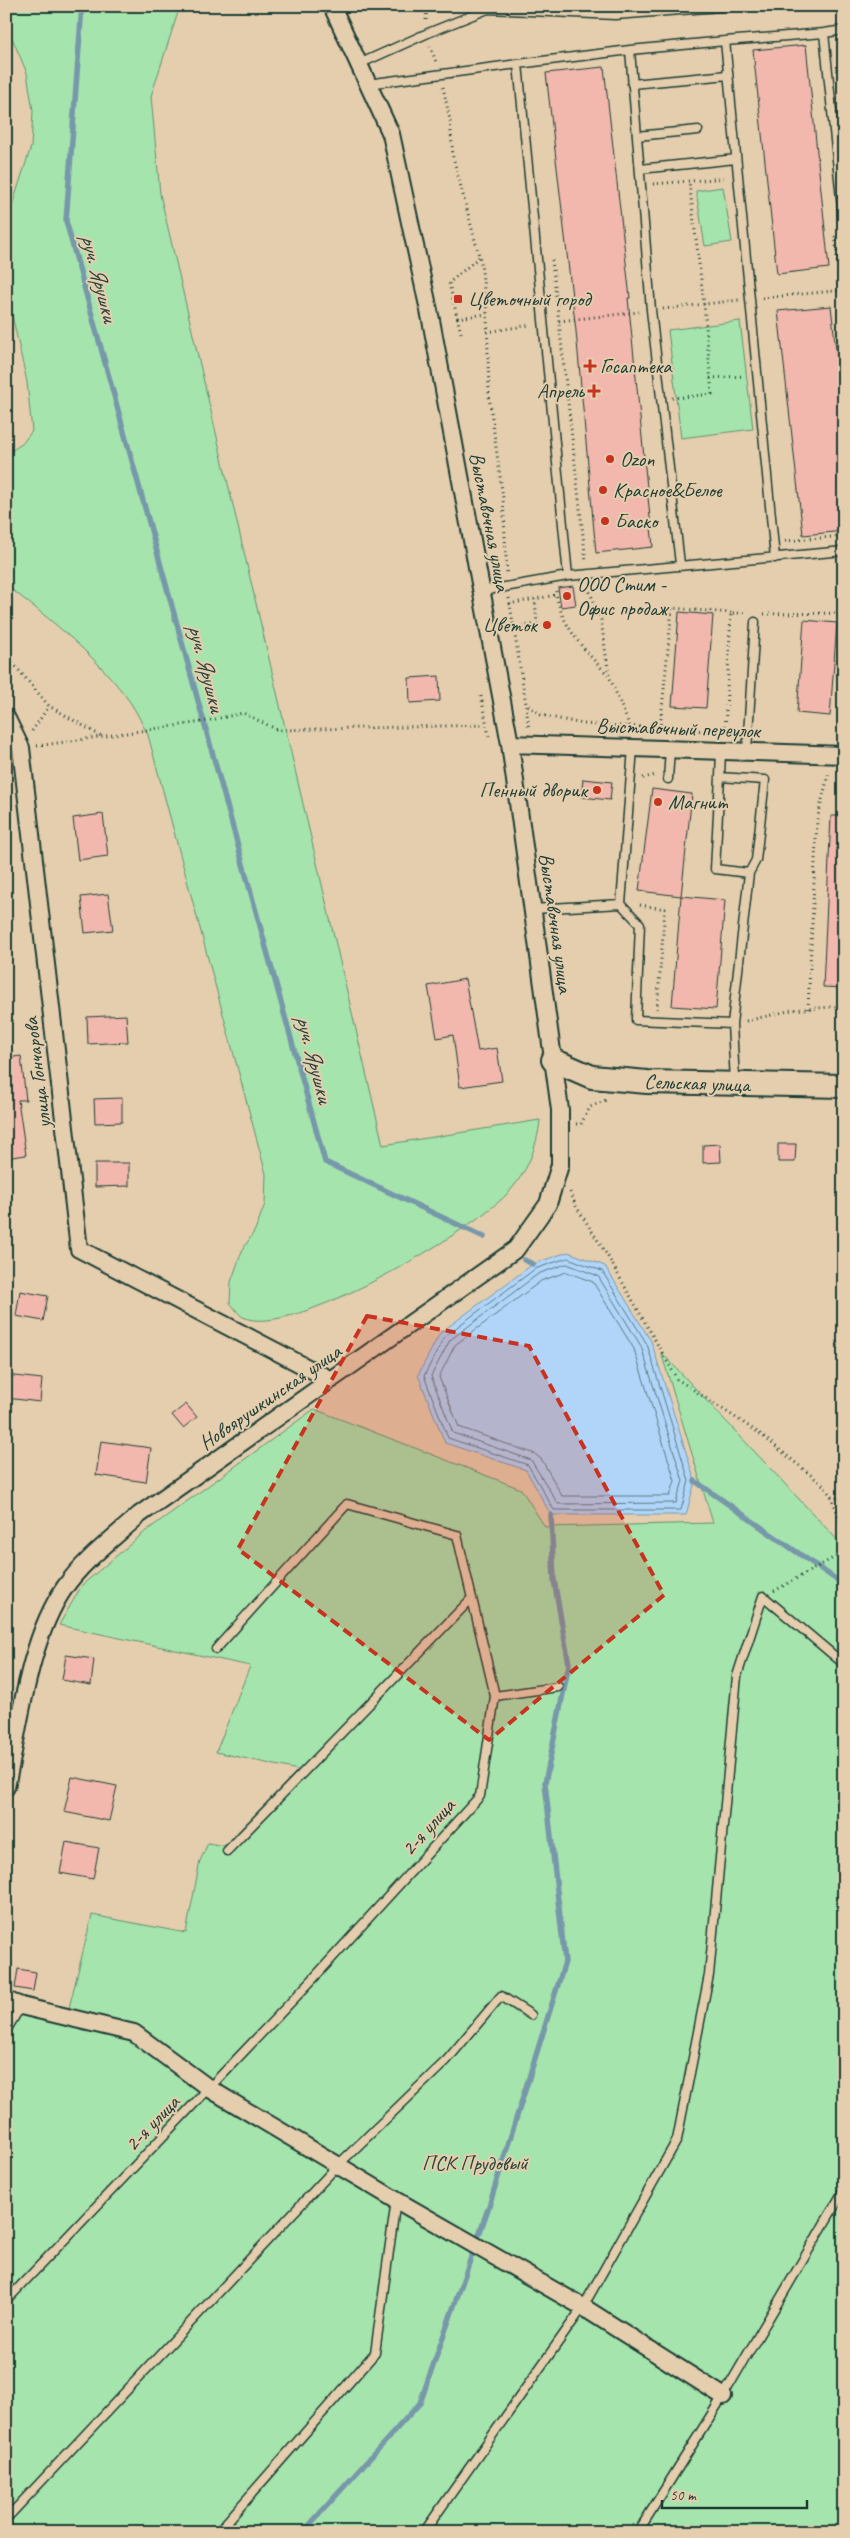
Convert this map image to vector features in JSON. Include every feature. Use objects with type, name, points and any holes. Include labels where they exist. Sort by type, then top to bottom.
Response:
[{"type":"street","name":"Выставочная улица","points":[[332,6],[391,134],[431,320],[510,744],[554,1060]]},
{"type":"street","name":"улица Гончарова","points":[[6,717],[21,748],[79,1248],[331,1380]]},
{"type":"street","name":"Выставочный переулок","points":[[510,744],[842,755]]},
{"type":"street","name":"Сельская улица","points":[[554,1060],[592,1076],[647,1082],[844,1086]]},
{"type":"street","name":"Новоярушкинская улица","points":[[6,1787],[35,1652],[45,1623],[65,1587],[139,1515],[516,1249],[548,1204],[560,1165],[560,1110],[554,1060]]},
{"type":"street","points":[[14,2003],[134,2033],[210,2089],[339,2164],[396,2200],[583,2307],[723,2396]]},
{"type":"lane","points":[[359,64],[428,33],[488,10],[615,16],[734,6]]},
{"type":"lane","points":[[367,84],[630,50],[844,30]]},
{"type":"lane","points":[[824,33],[844,228]]},
{"type":"lane","points":[[725,42],[775,558]]},
{"type":"lane","points":[[630,50],[641,184],[680,564]]},
{"type":"lane","points":[[518,64],[568,576]]},
{"type":"lane","points":[[632,84],[728,75]]},
{"type":"lane","points":[[637,136],[698,130]]},
{"type":"lane","points":[[640,170],[736,159]]},
{"type":"lane","points":[[482,591],[568,576],[680,564],[775,558],[844,551]]},
{"type":"lane","points":[[747,751],[755,622]]},
{"type":"lane","points":[[633,748],[621,904],[640,924],[636,1020],[732,1024]]},
{"type":"lane","points":[[664,749],[668,775]]},
{"type":"lane","points":[[721,750],[715,868],[749,873]]},
{"type":"lane","points":[[720,777],[765,780],[756,860],[749,873],[732,1024],[736,1084]]},
{"type":"lane","points":[[533,909],[621,904]]},
{"type":"lane","name":"2-я улица","points":[[6,2301],[210,2089],[480,1796],[495,1696],[457,1534],[347,1504],[216,1648]]},
{"type":"lane","points":[[424,2532],[583,2307],[677,2140],[709,1975],[737,1676],[763,1596],[844,1664]]},
{"type":"lane","points":[[227,1852],[472,1598]]},
{"type":"lane","points":[[495,1696],[558,1687]]},
{"type":"lane","points":[[6,2519],[339,2164],[447,2060],[501,1996],[531,2015]]},
{"type":"lane","points":[[6,2031],[14,2003]]},
{"type":"lane","points":[[638,2532],[723,2396],[844,2190]]},
{"type":"lane","points":[[218,2532],[375,2353],[396,2200]]},
{"type":"path","points":[[641,184],[738,177]]},
{"type":"path","points":[[662,399],[712,394],[704,304],[689,181]]},
{"type":"path","points":[[834,231],[844,322]]},
{"type":"path","points":[[552,252],[586,562]]},
{"type":"path","points":[[461,333],[449,283],[479,256]]},
{"type":"path","points":[[759,289],[761,308]]},
{"type":"path","points":[[457,318],[487,314]]},
{"type":"path","points":[[710,378],[757,375]]},
{"type":"path","points":[[783,531],[784,541],[844,536]]},
{"type":"path","points":[[567,564],[592,562]]},
{"type":"path","points":[[507,575],[516,573]]},
{"type":"path","points":[[584,575],[601,620],[609,676],[630,726],[633,748]]},
{"type":"path","points":[[509,604],[556,596]]},
{"type":"path","points":[[512,628],[537,624],[535,599]]},
{"type":"path","points":[[558,605],[580,646],[609,676]]},
{"type":"path","points":[[664,749],[672,608],[751,613]]},
{"type":"path","points":[[725,731],[732,613]]},
{"type":"path","points":[[760,614],[844,613]]},
{"type":"path","points":[[6,655],[49,706],[101,737]]},
{"type":"path","points":[[21,748],[49,706]]},
{"type":"path","points":[[21,748],[202,722],[243,713],[278,730],[485,725]]},
{"type":"path","points":[[808,1008],[817,820],[829,771],[842,755]]},
{"type":"path","points":[[641,788],[642,770]]},
{"type":"path","points":[[630,780],[668,775]]},
{"type":"path","points":[[631,904],[665,908],[656,1009],[666,1010]]},
{"type":"path","points":[[732,1024],[792,1010],[844,1006]]},
{"type":"path","points":[[560,1165],[576,1206],[607,1255],[677,1380],[759,1433],[823,1485],[831,1496],[844,1530]]},
{"type":"path","points":[[831,1496],[844,1500]]},
{"type":"path","points":[[763,1596],[844,1552]]},
{"type":"highlighted area","points":[[367,1316],[529,1346],[664,1595],[489,1740],[238,1549]]},
{"type":"green space","points":[[6,6],[180,6],[151,96],[160,194],[383,1145],[540,1120],[534,1150],[520,1178],[507,1194],[488,1211],[421,1255],[380,1278],[338,1298],[299,1313],[266,1320],[243,1317],[230,1303],[231,1282],[242,1251],[255,1230],[265,1204],[266,1174],[148,735],[130,702],[103,669],[56,625],[6,585],[6,454],[22,444],[32,431],[27,382],[6,288],[6,224],[31,147],[33,111],[27,73],[6,24]]},
{"type":"green space","points":[[723,187],[732,242],[705,246],[696,191]]},
{"type":"green space","points":[[740,321],[753,429],[681,438],[668,330]]},
{"type":"green space","name":"ПСК Прудовый","points":[[661,1352],[844,1547],[844,2532],[6,2532],[6,1992],[69,2008],[92,1915],[186,1933],[200,1861],[208,1843],[224,1846],[298,1770],[216,1752],[250,1666],[59,1625],[82,1585],[146,1531],[314,1409],[521,1489],[545,1527],[713,1523]]},
{"type":"water","points":[[568,1252],[605,1266],[651,1341],[695,1481],[686,1515],[551,1515],[526,1470],[445,1443],[418,1375],[440,1333],[533,1264]]},
{"type":"building","points":[[806,45],[829,268],[777,274],[753,50]]},
{"type":"building","points":[[604,67],[630,298],[628,298],[653,547],[596,553],[576,331],[546,73]]},
{"type":"building","points":[[831,306],[844,421],[844,531],[803,535],[778,311]]},
{"type":"building","name":"ООО Стим - Офис продаж","points":[[573,586],[576,605],[561,607],[558,588]]},
{"type":"building","points":[[679,612],[713,615],[706,708],[672,706]]},
{"type":"building","points":[[804,620],[837,623],[830,716],[797,713]]},
{"type":"building","points":[[439,676],[440,701],[410,703],[409,678]]},
{"type":"building","name":"Пенный дворик","points":[[583,779],[612,782],[610,800],[581,797]]},
{"type":"building","points":[[652,789],[692,794],[681,896],[639,891]]},
{"type":"building","points":[[103,814],[108,856],[78,860],[73,818]]},
{"type":"building","points":[[831,816],[844,816],[844,988],[823,987]]},
{"type":"building","points":[[108,894],[113,930],[85,933],[81,897]]},
{"type":"building","points":[[681,896],[725,900],[716,1009],[672,1006]]},
{"type":"building","points":[[465,979],[478,1051],[497,1048],[502,1081],[460,1087],[453,1035],[437,1038],[428,986]]},
{"type":"building","points":[[126,1015],[128,1042],[88,1044],[87,1017]]},
{"type":"building","points":[[21,1056],[26,1100],[18,1100],[26,1155],[6,1158],[6,1058]]},
{"type":"building","points":[[122,1098],[122,1122],[95,1123],[94,1099]]},
{"type":"building","points":[[720,1144],[721,1162],[703,1163],[703,1145]]},
{"type":"building","points":[[778,1144],[796,1144],[795,1162],[778,1162]]},
{"type":"building","points":[[95,1163],[129,1163],[129,1186],[95,1187]]},
{"type":"building","points":[[20,1291],[48,1296],[43,1321],[16,1316]]},
{"type":"building","points":[[6,1375],[42,1379],[40,1402],[6,1398]]},
{"type":"building","points":[[186,1404],[197,1417],[183,1428],[172,1415]]},
{"type":"building","points":[[101,1441],[151,1448],[146,1482],[96,1475]]},
{"type":"building","points":[[66,1655],[94,1659],[91,1685],[62,1680]]},
{"type":"building","points":[[72,1777],[117,1786],[109,1821],[64,1812]]},
{"type":"building","points":[[66,1842],[99,1848],[93,1879],[60,1873]]},
{"type":"building","points":[[18,1969],[36,1972],[33,1991],[15,1988]]},
{"type":"waterway","name":"руч. Ярушки","points":[[82,6],[66,221],[325,1162],[484,1237]]},
{"type":"waterway","name":"руч. Ярушки","points":[[524,1260],[533,1264]]},
{"type":"waterway","points":[[695,1481],[844,1585]]},
{"type":"waterway","points":[[303,2532],[420,2403],[489,2206],[565,1962],[545,1783],[569,1664],[554,1580],[551,1515]]},
{"type":"place","name":"Цветочный город","points":[[458,299]]},
{"type":"place","name":"Госаптека","points":[[590,366]]},
{"type":"place","name":"Апрель","points":[[594,391]]},
{"type":"place","name":"Ozon","points":[[610,459]]},
{"type":"place","name":"Красное&Белое","points":[[603,490]]},
{"type":"place","name":"Баско","points":[[605,521]]},
{"type":"place","name":"ООО Стим - Офис продаж","points":[[567,596]]},
{"type":"place","name":"Цветок","points":[[547,625]]},
{"type":"place","name":"Пенный дворик","points":[[597,790]]},
{"type":"place","name":"Магнит","points":[[658,802]]}]
